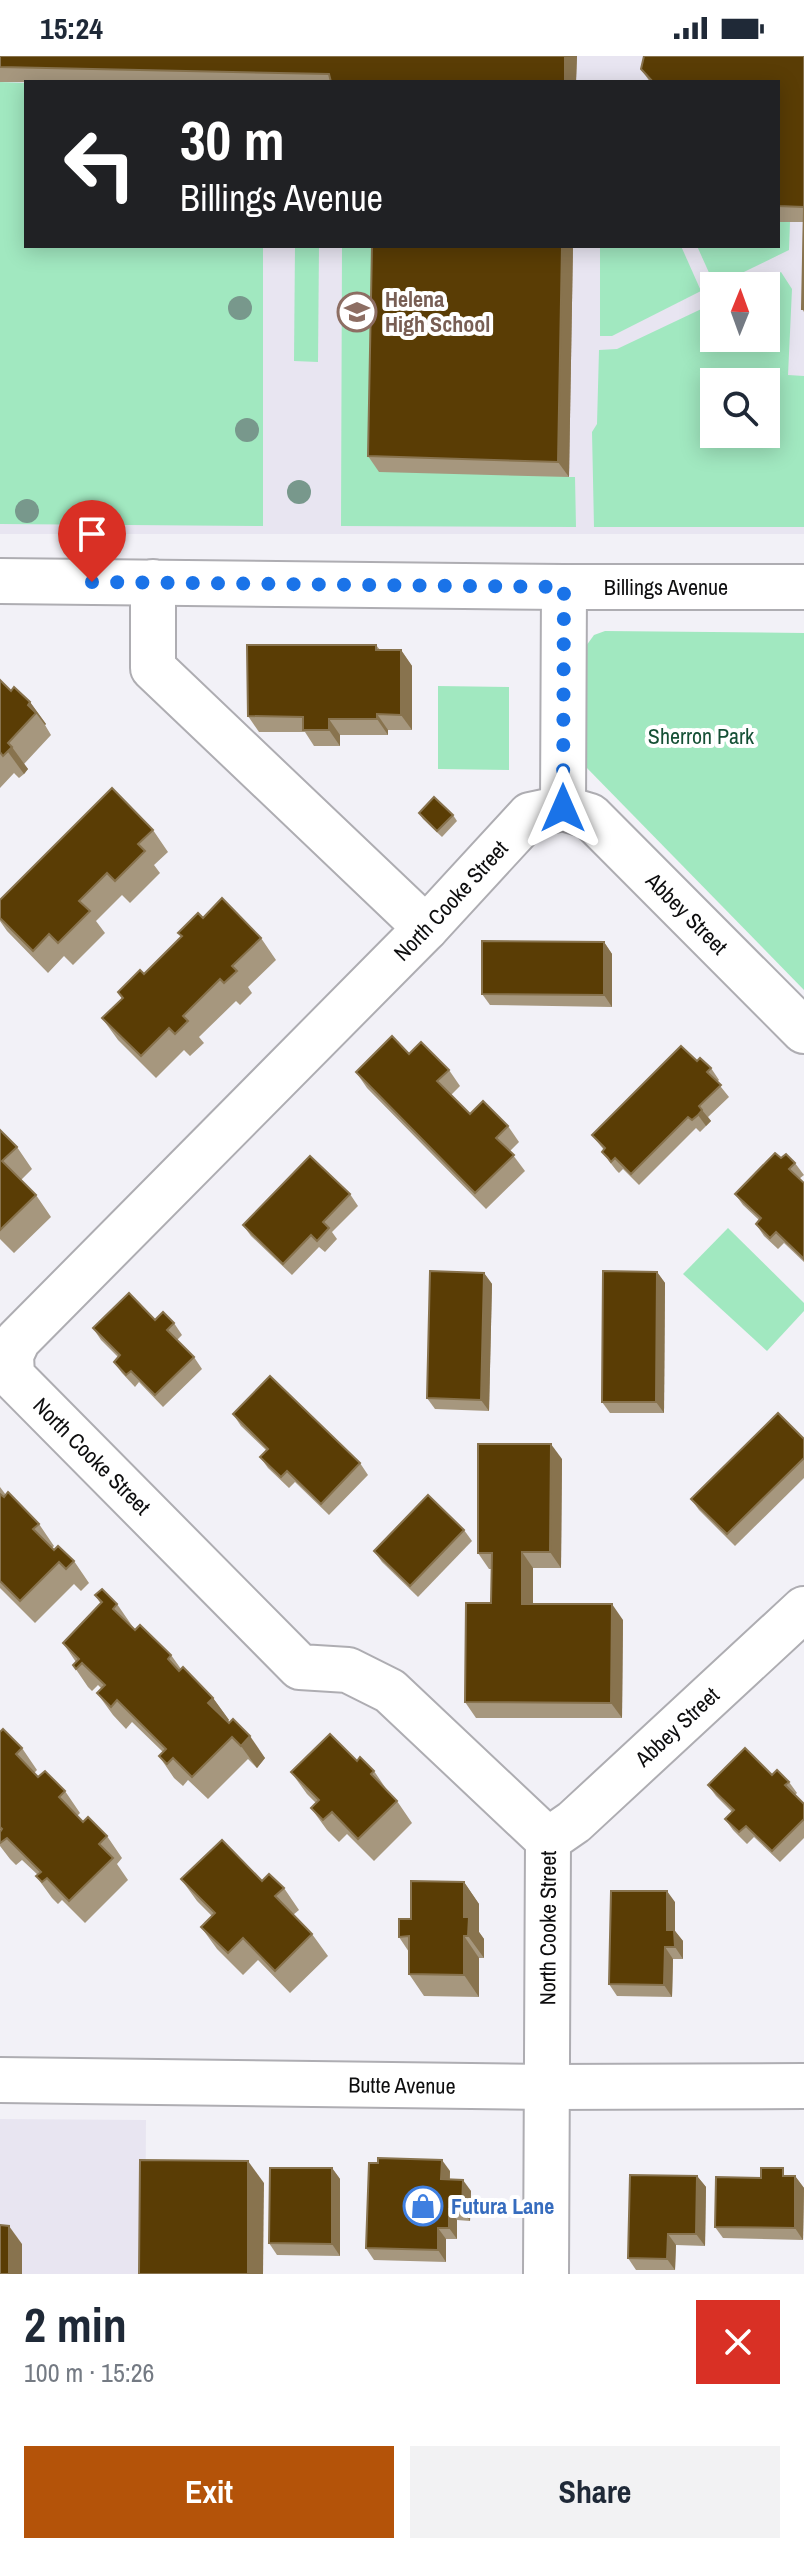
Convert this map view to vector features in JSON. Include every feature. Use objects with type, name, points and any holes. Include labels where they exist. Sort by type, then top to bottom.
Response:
[{"type":"street","name":"Billings Avenue","points":[[0,581],[804,587]]},
{"type":"street","points":[[153,582],[153,668],[426,928]]},
{"type":"street","points":[[563,808],[564,587]]},
{"type":"street","name":"North Cooke Street","points":[[546,2274],[548,1840],[390,1691],[348,1670],[300,1667],[12,1376],[11,1355],[18,1340],[426,928],[530,815],[563,808]]},
{"type":"street","name":"Abbey Street","points":[[563,808],[590,816],[804,1031]]},
{"type":"street","name":"Abbey Street","points":[[548,1840],[574,1822],[804,1609]]},
{"type":"street","name":"Butte Avenue","points":[[0,2080],[547,2087],[804,2086]]},
{"type":"shaded area","name":"Helena High School","points":[[0,56],[804,56],[804,534],[0,534]]},
{"type":"shaded area","points":[[0,2119],[146,2120],[145,2274],[0,2274]]},
{"type":"green space","points":[[0,82],[24,83],[24,248],[263,248],[263,526],[0,524]]},
{"type":"green space","points":[[780,222],[790,222],[789,250],[744,272],[709,272],[698,248],[780,248]]},
{"type":"green space","points":[[295,248],[319,248],[318,362],[294,361]]},
{"type":"green space","points":[[342,248],[385,248],[569,477],[575,477],[576,527],[341,526]]},
{"type":"green space","points":[[600,248],[682,248],[700,292],[612,336],[600,336]]},
{"type":"green space","points":[[781,272],[792,289],[788,375],[804,376],[804,527],[594,527],[592,432],[597,424],[599,350],[617,349],[700,310],[700,352],[780,352]]},
{"type":"green space","name":"Sherron Park","points":[[605,631],[804,633],[804,990],[584,765],[586,646],[594,635]]},
{"type":"green space","points":[[438,686],[509,687],[509,770],[438,769]]},
{"type":"green space","points":[[728,1228],[804,1303],[804,1311],[767,1351],[683,1274]]},
{"type":"building","points":[[0,56],[565,56],[565,80],[330,80],[329,74],[0,67]]},
{"type":"building","points":[[644,56],[804,56],[804,207],[780,206],[780,80],[651,80],[641,69]]},
{"type":"building","points":[[804,207],[804,309],[802,309]]},
{"type":"building","points":[[372,248],[562,248],[558,462],[368,456]]},
{"type":"building","points":[[247,645],[376,645],[376,650],[401,650],[401,715],[377,714],[377,719],[329,719],[329,730],[303,730],[303,717],[248,716]]},
{"type":"building","points":[[0,680],[11,691],[14,687],[30,702],[28,705],[36,713],[8,743],[12,747],[3,756],[0,752]]},
{"type":"building","points":[[112,788],[153,830],[138,844],[145,851],[115,881],[107,873],[79,901],[90,911],[58,943],[49,934],[33,951],[0,918],[0,900]]},
{"type":"building","points":[[434,797],[453,815],[437,831],[419,813]]},
{"type":"building","points":[[222,898],[261,938],[232,966],[237,971],[224,983],[220,979],[183,1016],[188,1021],[175,1034],[169,1028],[141,1056],[102,1018],[123,998],[118,992],[140,970],[144,974],[182,936],[178,933],[198,913],[203,918]]},
{"type":"building","points":[[482,941],[604,942],[604,995],[482,994]]},
{"type":"building","points":[[392,1036],[409,1054],[421,1042],[449,1070],[437,1081],[470,1114],[483,1101],[508,1126],[496,1138],[514,1155],[475,1193],[356,1072]]},
{"type":"building","points":[[681,1046],[697,1061],[700,1058],[711,1068],[707,1072],[721,1085],[699,1106],[702,1110],[698,1115],[692,1120],[688,1117],[631,1174],[615,1158],[611,1162],[602,1152],[605,1148],[592,1135]]},
{"type":"building","points":[[0,1130],[17,1147],[2,1161],[36,1195],[0,1230]]},
{"type":"building","points":[[775,1153],[781,1158],[786,1154],[795,1163],[789,1169],[804,1183],[804,1259],[776,1232],[770,1238],[756,1224],[761,1218],[735,1194]]},
{"type":"building","points":[[310,1156],[350,1194],[323,1222],[329,1228],[317,1241],[311,1235],[283,1264],[243,1225]]},
{"type":"building","points":[[430,1271],[484,1273],[481,1400],[427,1398]]},
{"type":"building","points":[[603,1271],[657,1272],[656,1402],[602,1402]]},
{"type":"building","points":[[129,1293],[155,1320],[163,1312],[174,1323],[167,1330],[194,1357],[155,1395],[131,1371],[126,1375],[114,1362],[120,1355],[93,1328]]},
{"type":"building","points":[[270,1376],[360,1463],[321,1504],[287,1471],[281,1477],[260,1457],[268,1449],[233,1414]]},
{"type":"building","points":[[778,1413],[804,1439],[804,1458],[727,1534],[691,1499]]},
{"type":"building","points":[[478,1444],[551,1444],[550,1552],[522,1552],[522,1604],[612,1604],[611,1703],[465,1702],[466,1603],[491,1603],[492,1553],[478,1553]]},
{"type":"building","points":[[8,1492],[39,1524],[33,1529],[54,1550],[58,1546],[74,1561],[66,1569],[59,1562],[20,1601],[0,1581],[0,1494],[4,1497]]},
{"type":"building","points":[[428,1495],[464,1530],[410,1586],[374,1551]]},
{"type":"building","points":[[102,1589],[117,1604],[113,1609],[135,1630],[140,1625],[171,1655],[168,1659],[179,1671],[183,1667],[213,1698],[208,1703],[229,1723],[233,1719],[250,1736],[241,1746],[232,1737],[192,1777],[173,1758],[167,1764],[159,1756],[166,1749],[117,1700],[111,1707],[97,1693],[105,1685],[82,1663],[76,1669],[73,1665],[79,1659],[63,1643],[102,1602],[95,1595]]},
{"type":"building","points":[[3,1729],[22,1748],[16,1754],[38,1777],[45,1771],[65,1791],[59,1797],[83,1822],[88,1817],[107,1836],[99,1844],[113,1858],[69,1901],[47,1878],[42,1882],[36,1876],[41,1872],[7,1838],[0,1843],[0,1732]]},
{"type":"building","points":[[330,1734],[357,1761],[360,1757],[374,1771],[371,1774],[397,1801],[358,1839],[332,1812],[323,1820],[311,1808],[319,1800],[291,1772]]},
{"type":"building","points":[[745,1748],[772,1775],[777,1770],[789,1782],[785,1785],[804,1804],[804,1819],[772,1851],[746,1826],[739,1832],[725,1819],[734,1810],[708,1785]]},
{"type":"building","points":[[222,1840],[262,1881],[269,1874],[284,1888],[275,1896],[312,1934],[275,1971],[243,1938],[228,1953],[201,1927],[215,1913],[181,1879]]},
{"type":"building","points":[[411,1881],[464,1882],[464,1917],[469,1917],[468,1936],[464,1936],[464,1975],[409,1974],[409,1936],[399,1937],[399,1919],[411,1919]]},
{"type":"building","points":[[611,1891],[667,1891],[667,1930],[674,1930],[675,1947],[665,1947],[664,1985],[609,1984]]},
{"type":"building","name":"Futura Lane","points":[[378,2158],[442,2160],[441,2179],[463,2180],[462,2209],[449,2209],[449,2228],[438,2228],[438,2250],[366,2248],[369,2163],[378,2163]]},
{"type":"building","points":[[140,2160],[248,2161],[248,2274],[139,2274]]},
{"type":"building","points":[[270,2168],[332,2168],[332,2244],[269,2243]]},
{"type":"building","points":[[761,2168],[783,2168],[783,2176],[795,2176],[795,2228],[715,2227],[716,2177],[761,2178]]},
{"type":"building","points":[[630,2175],[697,2176],[696,2234],[668,2234],[667,2259],[628,2258]]},
{"type":"building","points":[[0,2225],[9,2226],[9,2274],[0,2274]]},
{"type":"place","name":"Helena High School","points":[[357,312]]},
{"type":"place","name":"Futura Lane","points":[[423,2206]]},
{"type":"route","points":[[92,582],[564,587],[563,808]]}]
